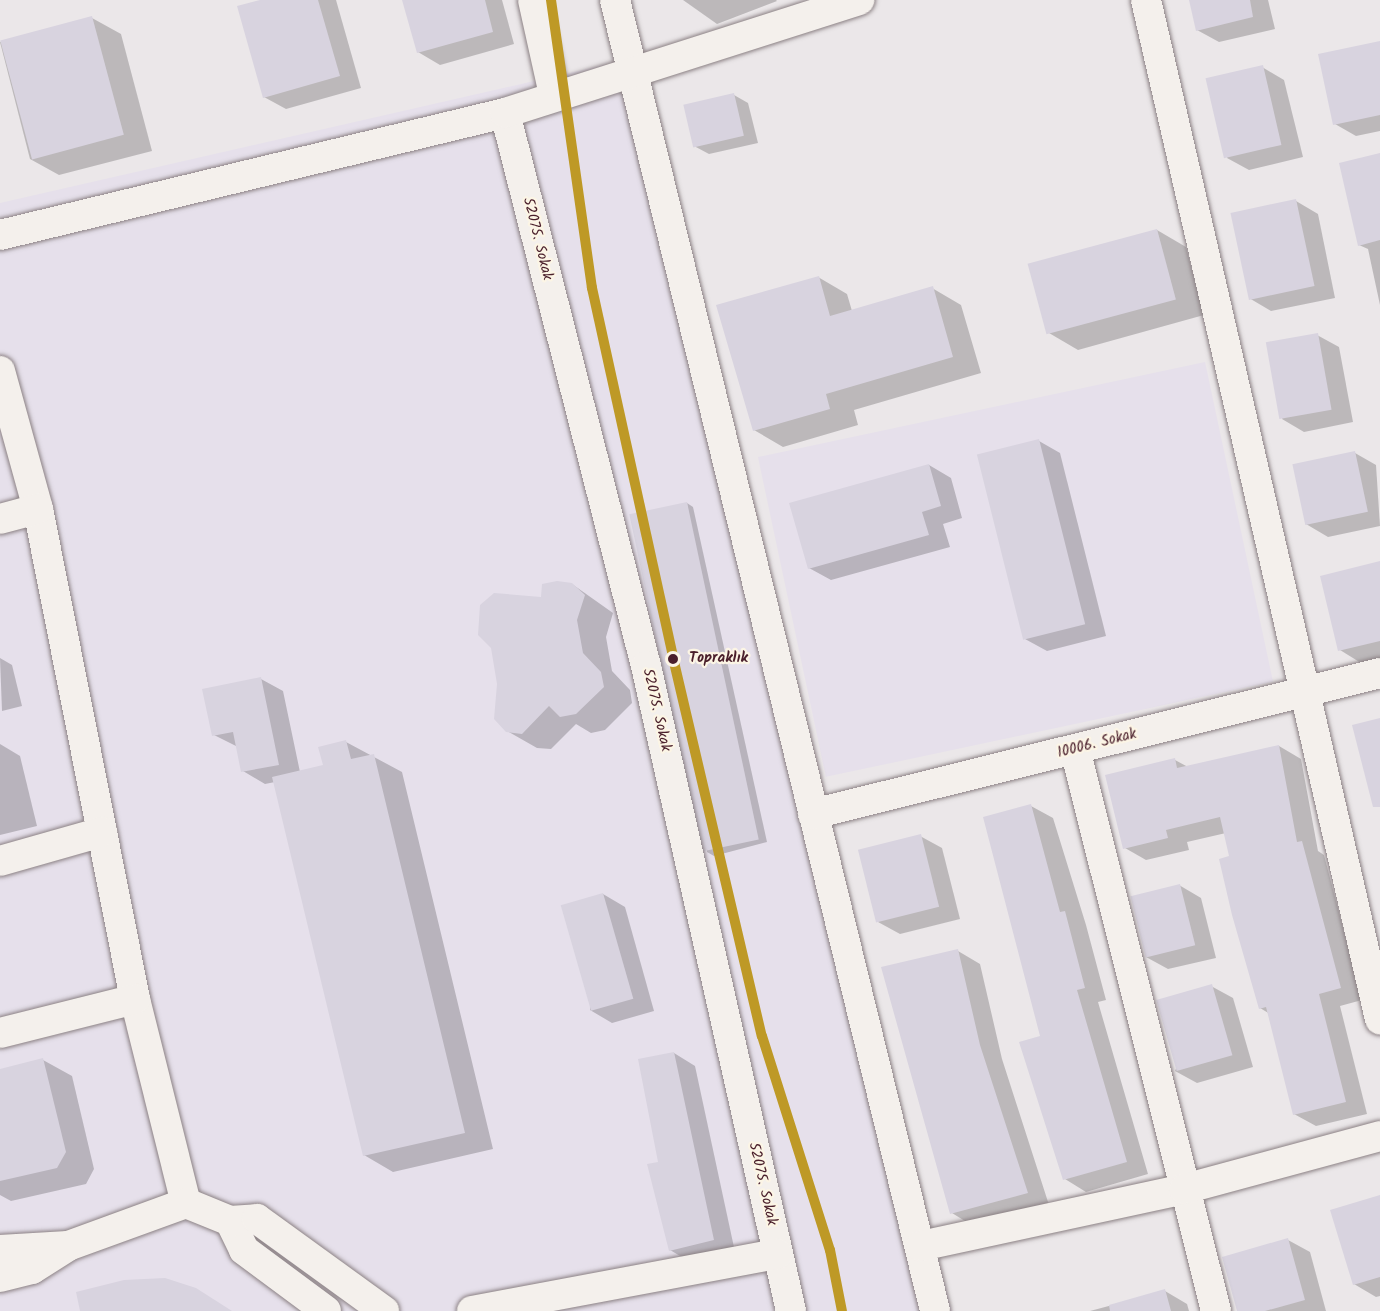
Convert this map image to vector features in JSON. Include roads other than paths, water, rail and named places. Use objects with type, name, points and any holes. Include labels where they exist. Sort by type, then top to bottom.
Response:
[{"type":"street","points":[[533,0],[554,95]]},
{"type":"street","points":[[615,0],[813,814],[921,1246],[934,1311]]},
{"type":"street","points":[[0,235],[505,113],[631,70],[858,0]]},
{"type":"street","points":[[1146,0],[1309,691],[1380,1019]]},
{"type":"street","name":"52075. Sokak","points":[[505,113],[646,666],[791,1311]]},
{"type":"street","points":[[0,371],[38,509],[135,999],[186,1203]]},
{"type":"street","points":[[0,519],[38,509]]},
{"type":"street","name":"10006. Sokak","points":[[813,814],[1380,673]]},
{"type":"street","points":[[1075,749],[1216,1311]]},
{"type":"street","points":[[0,861],[102,832]]},
{"type":"street","points":[[0,1033],[135,999]]},
{"type":"street","points":[[921,1246],[1184,1189],[1380,1136]]},
{"type":"street","points":[[0,1277],[32,1269],[68,1246],[186,1203],[230,1221],[257,1220],[384,1311]]},
{"type":"street","points":[[230,1221],[244,1250],[326,1311]]},
{"type":"street","points":[[0,1250],[68,1246]]},
{"type":"street","points":[[472,1311],[778,1254]]},
{"type":"place","name":"Topraklık","points":[[673,659]]}]
